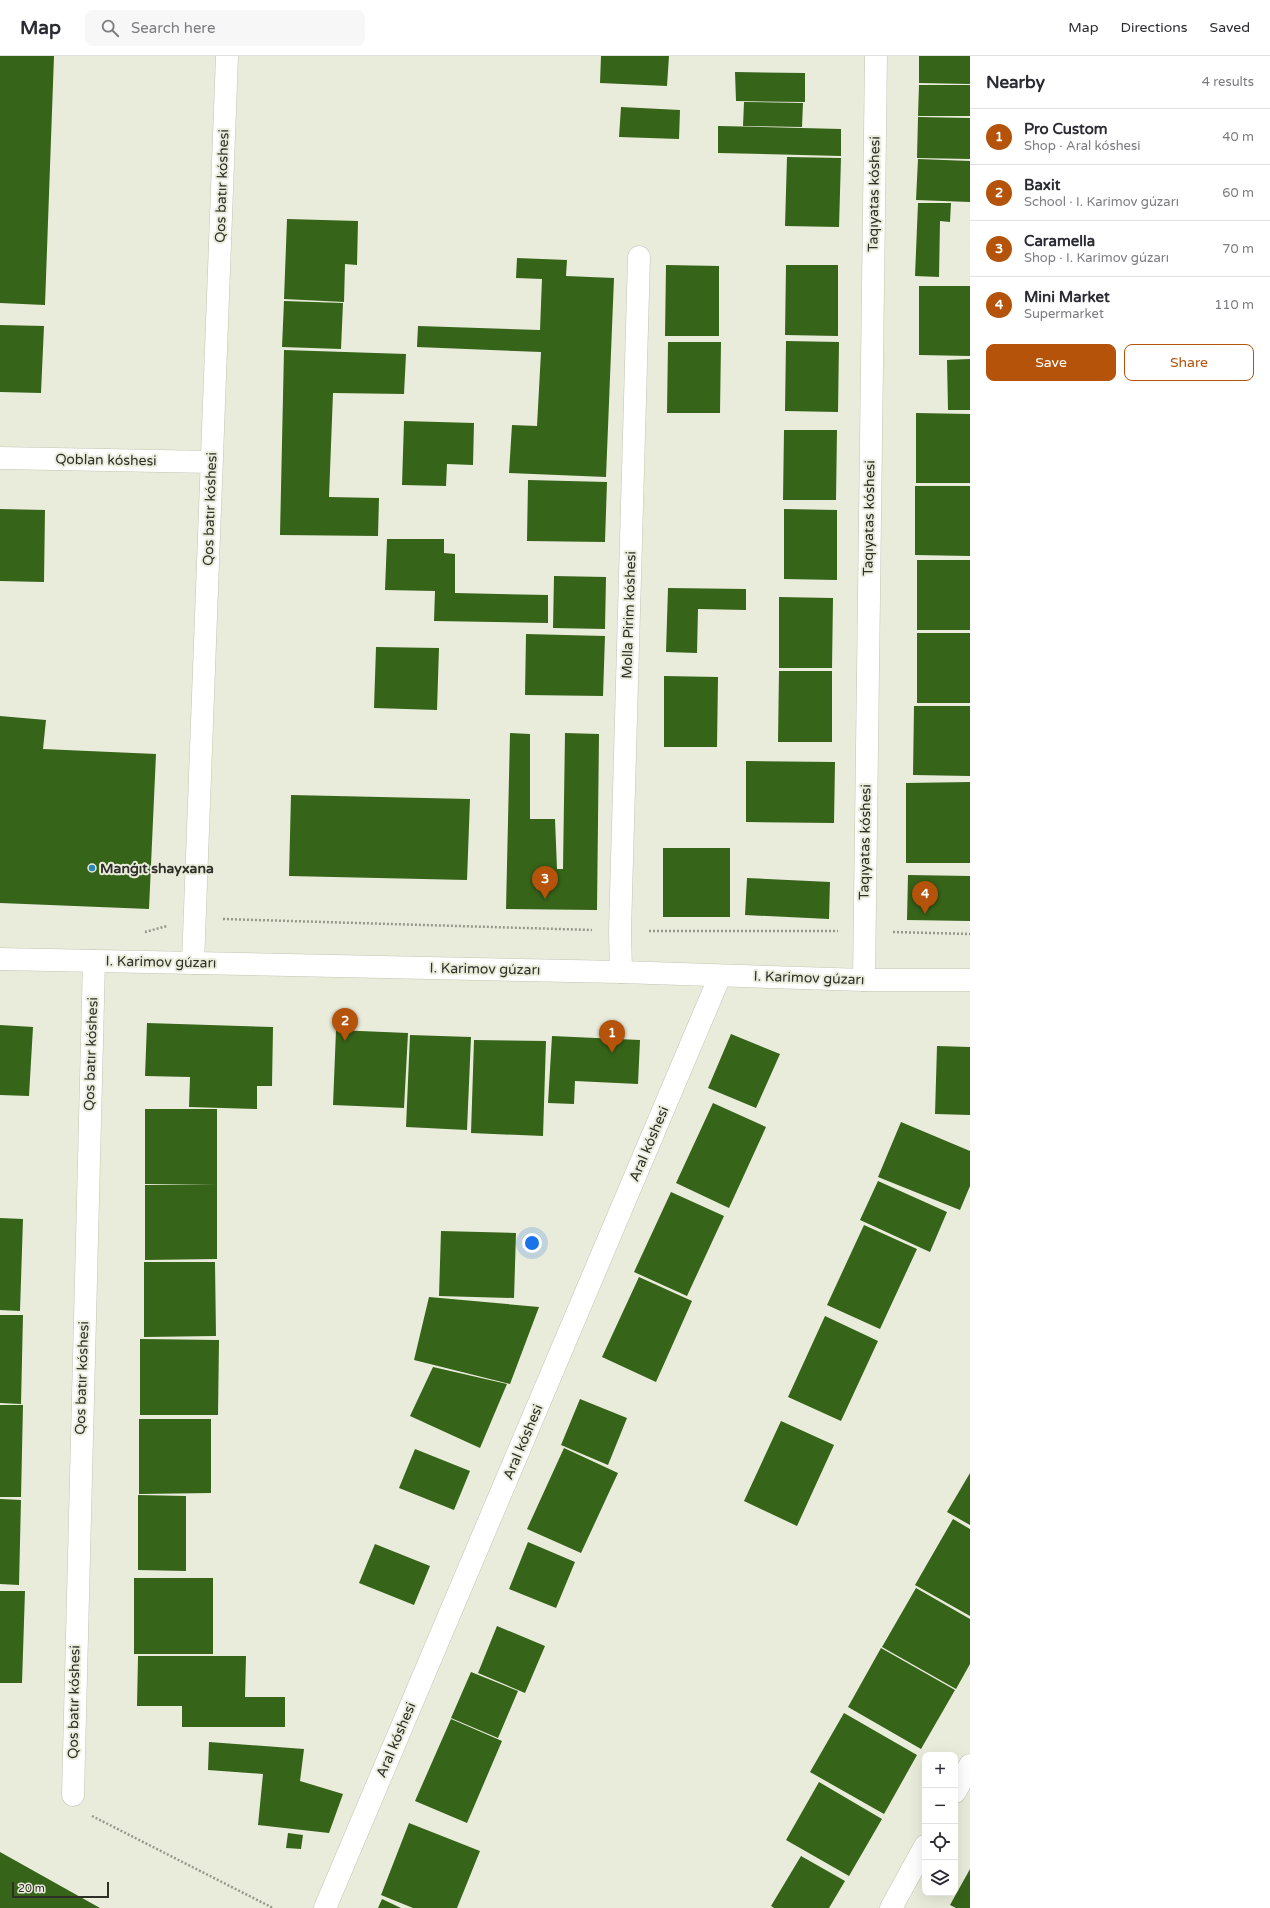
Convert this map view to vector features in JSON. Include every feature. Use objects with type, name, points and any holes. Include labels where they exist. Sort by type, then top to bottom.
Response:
[{"type":"street","name":"Qos batır kóshesi","points":[[193,963],[227,56]]},
{"type":"street","name":"Taqıyatas kóshesi","points":[[864,980],[876,56]]},
{"type":"street","name":"Molla Pirim kóshesi","points":[[621,972],[620,931],[639,257]]},
{"type":"street","name":"Qoblan kóshesi","points":[[0,458],[212,462]]},
{"type":"street","name":"I. Karimov gúzarı","points":[[0,959],[621,972],[864,980],[970,980]]},
{"type":"street","name":"Qos batır kóshesi","points":[[73,1795],[94,961]]},
{"type":"street","name":"Aral kóshesi","points":[[325,1908],[720,976]]},
{"type":"street","points":[[957,1788],[970,1764]]},
{"type":"street","points":[[891,1908],[922,1851]]},
{"type":"path","points":[[139,932],[146,932],[194,918],[620,931],[864,931],[970,934]]},
{"type":"path","points":[[73,1795],[91,1816],[273,1908]]},
{"type":"building","points":[[0,56],[54,56],[45,305],[0,303]]},
{"type":"building","points":[[601,56],[669,56],[667,86],[600,83]]},
{"type":"building","points":[[919,56],[970,56],[970,84],[919,83]]},
{"type":"building","points":[[735,72],[805,73],[805,102],[736,101]]},
{"type":"building","points":[[919,85],[970,85],[970,116],[918,116]]},
{"type":"building","points":[[744,102],[803,103],[802,127],[743,126]]},
{"type":"building","points":[[621,107],[680,110],[679,139],[619,137]]},
{"type":"building","points":[[918,117],[970,118],[970,159],[917,158]]},
{"type":"building","points":[[718,126],[841,129],[841,156],[718,153]]},
{"type":"building","points":[[787,157],[841,158],[839,227],[785,226]]},
{"type":"building","points":[[918,159],[970,161],[970,202],[916,200]]},
{"type":"building","points":[[918,203],[951,203],[950,222],[940,221],[939,277],[915,276]]},
{"type":"building","points":[[287,219],[358,221],[357,265],[345,264],[344,302],[284,299]]},
{"type":"building","points":[[517,258],[567,260],[566,276],[614,278],[606,477],[509,473],[512,425],[537,426],[541,352],[417,347],[418,326],[540,330],[542,279],[516,278]]},
{"type":"building","points":[[666,265],[719,266],[719,336],[665,336]]},
{"type":"building","points":[[786,265],[838,265],[838,336],[785,335]]},
{"type":"building","points":[[919,286],[970,286],[970,356],[919,355]]},
{"type":"building","points":[[284,301],[343,303],[341,349],[282,347]]},
{"type":"building","points":[[0,325],[44,326],[41,393],[0,392]]},
{"type":"building","points":[[786,341],[839,342],[838,412],[785,411]]},
{"type":"building","points":[[668,342],[721,342],[720,413],[667,413]]},
{"type":"building","points":[[284,350],[406,354],[404,394],[333,393],[329,497],[379,498],[378,536],[280,535]]},
{"type":"building","points":[[970,359],[970,410],[948,410],[947,360]]},
{"type":"building","points":[[916,413],[970,414],[970,483],[916,483]]},
{"type":"building","points":[[404,421],[474,423],[473,465],[447,464],[446,486],[402,485]]},
{"type":"building","points":[[784,430],[837,430],[836,500],[783,500]]},
{"type":"building","points":[[528,480],[607,482],[605,542],[527,541]]},
{"type":"building","points":[[915,486],[970,486],[970,556],[915,555]]},
{"type":"building","points":[[0,509],[45,510],[44,582],[0,581]]},
{"type":"building","points":[[784,509],[837,510],[837,580],[784,579]]},
{"type":"building","points":[[387,539],[444,539],[444,553],[455,554],[455,593],[548,595],[548,623],[434,621],[435,591],[385,590]]},
{"type":"building","points":[[917,560],[970,560],[970,630],[917,630]]},
{"type":"building","points":[[554,576],[606,577],[605,629],[553,628]]},
{"type":"building","points":[[668,588],[746,589],[746,610],[698,609],[697,653],[666,652]]},
{"type":"building","points":[[779,597],[833,598],[832,668],[779,668]]},
{"type":"building","points":[[917,633],[970,633],[970,703],[917,703]]},
{"type":"building","points":[[526,634],[605,636],[603,696],[525,695]]},
{"type":"building","points":[[376,647],[439,648],[437,710],[374,708]]},
{"type":"building","points":[[779,671],[832,671],[832,742],[778,742]]},
{"type":"building","points":[[664,676],[718,677],[717,747],[664,747]]},
{"type":"building","points":[[914,706],[970,706],[970,776],[913,775]]},
{"type":"building","points":[[0,716],[46,720],[43,749],[156,754],[149,909],[0,903]]},
{"type":"building","points":[[510,733],[530,734],[530,819],[555,819],[557,869],[563,869],[565,733],[599,734],[597,910],[506,909]]},
{"type":"building","points":[[746,761],[835,762],[834,823],[746,822]]},
{"type":"building","points":[[970,782],[970,863],[906,863],[906,783]]},
{"type":"building","points":[[291,795],[470,799],[467,880],[289,876]]},
{"type":"building","points":[[663,848],[730,848],[730,917],[663,917]]},
{"type":"building","points":[[908,875],[970,876],[970,921],[907,920]]},
{"type":"building","points":[[747,878],[830,882],[829,919],[745,915]]},
{"type":"building","points":[[147,1023],[273,1027],[272,1086],[257,1086],[257,1109],[189,1107],[190,1077],[145,1076]]},
{"type":"building","points":[[0,1025],[33,1027],[29,1096],[0,1095]]},
{"type":"building","points":[[336,1030],[408,1033],[404,1108],[333,1105]]},
{"type":"building","points":[[731,1034],[780,1054],[756,1108],[708,1088]]},
{"type":"building","points":[[410,1035],[471,1037],[467,1130],[406,1127]]},
{"type":"building","points":[[552,1036],[640,1040],[638,1084],[575,1081],[574,1104],[548,1103]]},
{"type":"building","points":[[474,1040],[546,1041],[543,1136],[471,1133]]},
{"type":"building","points":[[937,1046],[970,1047],[970,1115],[935,1114]]},
{"type":"building","points":[[713,1103],[766,1127],[729,1208],[676,1183]]},
{"type":"building","points":[[145,1109],[217,1109],[217,1184],[145,1184]]},
{"type":"building","points":[[901,1122],[970,1151],[970,1186],[960,1210],[878,1177]]},
{"type":"building","points":[[878,1181],[947,1212],[930,1252],[860,1220]]},
{"type":"building","points":[[217,1184],[217,1259],[145,1260],[145,1185]]},
{"type":"building","points":[[671,1192],[724,1216],[687,1296],[634,1272]]},
{"type":"building","points":[[0,1218],[23,1219],[20,1311],[0,1310]]},
{"type":"building","points":[[864,1225],[917,1249],[880,1329],[827,1305]]},
{"type":"building","points":[[441,1231],[516,1233],[514,1298],[439,1296]]},
{"type":"building","points":[[144,1262],[215,1262],[216,1336],[144,1337]]},
{"type":"building","points":[[639,1277],[692,1301],[656,1382],[602,1357]]},
{"type":"building","points":[[429,1297],[539,1307],[510,1384],[414,1360]]},
{"type":"building","points":[[0,1315],[23,1315],[21,1404],[0,1403]]},
{"type":"building","points":[[825,1316],[878,1341],[841,1421],[788,1397]]},
{"type":"building","points":[[140,1339],[219,1340],[218,1415],[140,1415]]},
{"type":"building","points":[[433,1367],[507,1384],[480,1448],[410,1416]]},
{"type":"building","points":[[580,1399],[627,1418],[608,1465],[561,1445]]},
{"type":"building","points":[[0,1405],[23,1405],[21,1497],[0,1497]]},
{"type":"building","points":[[139,1419],[211,1419],[211,1493],[139,1494]]},
{"type":"building","points":[[781,1421],[834,1445],[797,1526],[744,1501]]},
{"type":"building","points":[[564,1448],[618,1473],[581,1553],[527,1529]]},
{"type":"building","points":[[415,1449],[470,1471],[454,1510],[399,1488]]},
{"type":"building","points":[[970,1473],[970,1525],[947,1512]]},
{"type":"building","points":[[138,1495],[186,1496],[186,1571],[138,1570]]},
{"type":"building","points":[[0,1499],[21,1500],[19,1585],[0,1584]]},
{"type":"building","points":[[953,1519],[970,1529],[970,1616],[915,1585]]},
{"type":"building","points":[[528,1542],[575,1562],[556,1608],[509,1589]]},
{"type":"building","points":[[375,1544],[430,1566],[414,1605],[359,1583]]},
{"type":"building","points":[[134,1578],[213,1578],[213,1654],[134,1654]]},
{"type":"building","points":[[916,1588],[970,1619],[970,1664],[956,1689],[882,1647]]},
{"type":"building","points":[[0,1591],[25,1591],[22,1683],[0,1683]]},
{"type":"building","points":[[497,1626],[545,1646],[525,1693],[478,1673]]},
{"type":"building","points":[[881,1648],[955,1690],[921,1749],[848,1707]]},
{"type":"building","points":[[138,1656],[246,1656],[245,1697],[285,1697],[285,1727],[182,1727],[182,1706],[137,1706]]},
{"type":"building","points":[[471,1672],[518,1691],[498,1738],[451,1718]]},
{"type":"building","points":[[844,1713],[917,1755],[884,1814],[810,1772]]},
{"type":"building","points":[[451,1719],[502,1741],[467,1823],[415,1801]]},
{"type":"building","points":[[209,1742],[304,1749],[300,1781],[343,1794],[329,1833],[258,1825],[263,1774],[208,1770]]},
{"type":"building","points":[[819,1782],[882,1819],[849,1876],[786,1840]]},
{"type":"building","points":[[409,1823],[480,1851],[457,1908],[413,1908],[381,1895]]},
{"type":"building","points":[[288,1833],[303,1835],[301,1849],[286,1848]]},
{"type":"building","points":[[0,1852],[100,1908],[0,1908]]},
{"type":"building","points":[[801,1856],[845,1881],[829,1908],[774,1908],[771,1906]]},
{"type":"building","points":[[970,1869],[970,1908],[956,1908],[950,1905],[955,1896],[958,1896],[958,1891]]},
{"type":"building","points":[[382,1899],[401,1908],[378,1908]]},
{"type":"place","name":"Manǵıt shayxana","points":[[92,868]]},
{"type":"place","name":"Caramella","points":[[545,899]]},
{"type":"place","name":"Mini Market","points":[[925,914]]},
{"type":"place","name":"Baxit","points":[[345,1041]]},
{"type":"place","name":"Pro Custom","points":[[612,1053]]}]
